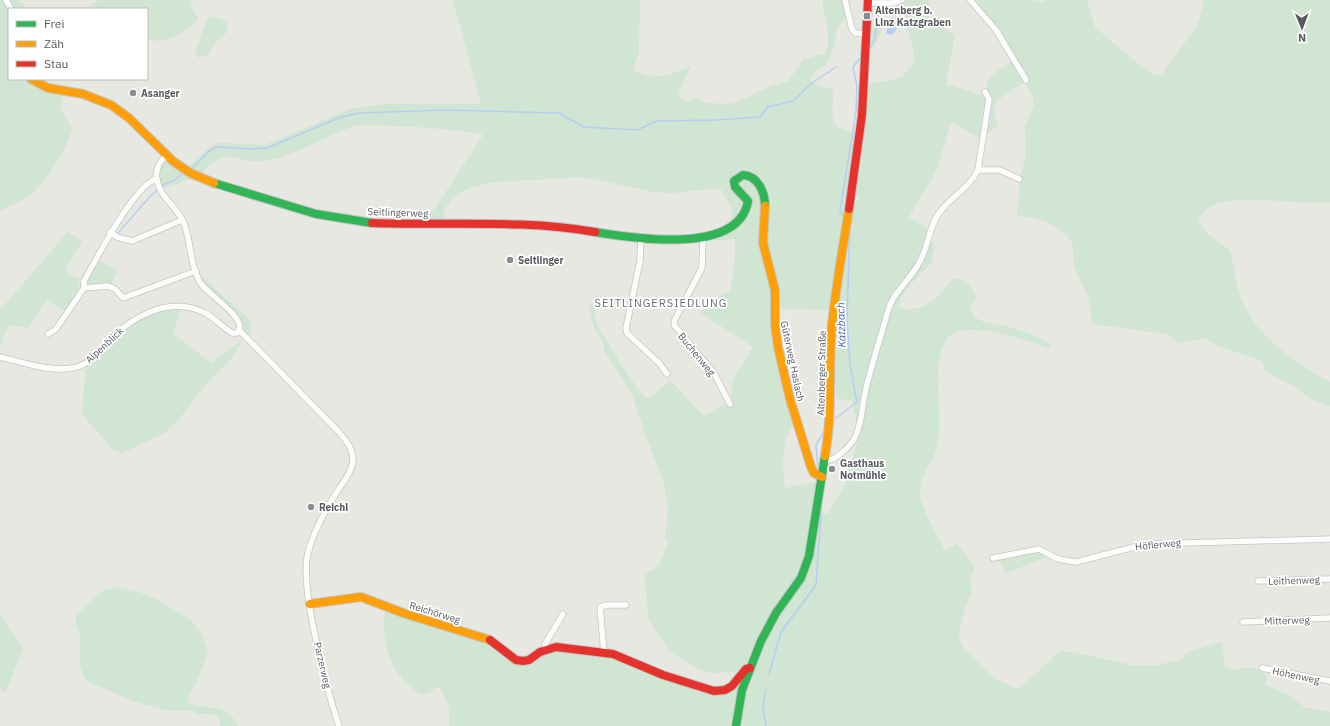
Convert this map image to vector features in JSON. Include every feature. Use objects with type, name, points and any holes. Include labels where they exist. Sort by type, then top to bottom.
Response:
[{"type":"street","points":[[845,0],[852,29],[855,33],[866,34]]},
{"type":"street","name":"Altenberger Straße","points":[[736,726],[742,690],[768,626],[799,583],[807,565],[825,460],[831,413],[832,325],[862,115],[868,1],[894,3],[902,0]]},
{"type":"street","points":[[970,0],[996,30],[1026,80]]},
{"type":"street","points":[[33,80],[46,88],[79,93],[114,107],[143,130],[166,156],[159,165],[157,179],[162,194],[182,220],[188,236],[196,272],[206,290],[236,317],[240,322],[239,330]]},
{"type":"street","points":[[825,460],[832,459],[849,446],[857,434],[868,381],[892,297],[919,264],[925,251],[930,230],[939,212],[969,183],[978,170],[989,99],[985,92]]},
{"type":"street","name":"Seitlingerweg","points":[[166,156],[188,172],[207,181],[294,208],[330,217],[388,223],[542,225],[641,238]]},
{"type":"street","points":[[978,170],[1000,170],[1019,179]]},
{"type":"street","name":"Güterweg Haslach","points":[[641,238],[677,240],[703,237],[735,223],[747,209],[748,201],[746,197],[735,187],[734,180],[744,175],[757,181],[762,190],[765,202],[763,245],[774,283],[774,322],[787,390],[811,467],[816,475],[822,477]]},
{"type":"street","points":[[48,334],[56,329],[84,288],[84,281],[110,232],[147,184],[157,179]]},
{"type":"street","points":[[110,232],[117,237],[132,241],[182,220]]},
{"type":"street","name":"Buchenweg","points":[[703,237],[702,268],[675,318],[674,325],[714,373],[730,404]]},
{"type":"street","points":[[641,238],[640,261],[626,328],[627,333],[667,374]]},
{"type":"street","points":[[84,288],[108,286],[115,289],[123,298],[196,272]]},
{"type":"street","name":"Alpenblick","points":[[0,357],[52,368],[73,368],[93,358],[128,323],[151,311],[173,306],[184,306],[205,313],[232,333],[239,330]]},
{"type":"street","name":"Parzerweg","points":[[239,330],[338,431],[346,440],[352,453],[352,467],[349,474],[327,510],[308,553],[306,577],[310,604],[339,726]]},
{"type":"street","name":"Höflerweg","points":[[993,558],[1039,549],[1058,559],[1076,562],[1146,544],[1330,539]]},
{"type":"street","name":"Leithenweg","points":[[1258,581],[1330,579]]},
{"type":"street","name":"Reichörweg","points":[[310,604],[351,596],[361,597],[406,614],[488,639],[516,660],[529,660],[546,650],[562,647],[604,653],[621,656],[663,675],[714,691],[725,690],[732,686],[746,669],[750,668]]},
{"type":"street","points":[[604,653],[600,607],[626,604]]},
{"type":"street","points":[[546,650],[545,644],[563,614]]},
{"type":"street","name":"Mitterweg","points":[[1243,622],[1330,618]]},
{"type":"street","name":"Höhenweg","points":[[1262,668],[1330,681]]},
{"type":"green space","points":[[0,0],[4,0],[8,8],[8,80],[30,80],[63,93],[61,110],[72,128],[61,155],[43,182],[30,195],[0,211]]},
{"type":"green space","points":[[9,0],[19,0],[27,8],[13,8]]},
{"type":"green space","points":[[98,0],[190,0],[192,8],[198,19],[186,30],[169,39],[148,41],[148,8],[88,8]]},
{"type":"green space","points":[[453,0],[640,0],[639,51],[633,70],[649,75],[662,76],[691,66],[678,94],[684,100],[691,102],[693,98],[697,97],[702,101],[710,103],[725,104],[741,100],[769,87],[788,81],[804,59],[826,53],[828,33],[822,0],[843,0],[846,20],[838,27],[830,56],[824,67],[815,70],[810,79],[814,84],[832,89],[832,116],[836,125],[840,128],[857,132],[831,310],[773,309],[795,422],[785,440],[783,466],[785,488],[818,482],[804,565],[747,671],[714,673],[700,670],[670,652],[649,620],[644,573],[650,572],[658,566],[669,542],[665,539],[668,511],[664,482],[646,437],[632,394],[604,350],[604,345],[594,328],[589,304],[595,305],[595,318],[598,326],[622,366],[637,388],[649,399],[670,380],[702,414],[706,415],[731,399],[732,381],[753,347],[699,312],[725,292],[730,293],[734,268],[735,239],[706,241],[706,239],[730,223],[733,213],[722,190],[711,189],[673,193],[653,192],[584,177],[497,182],[475,186],[463,191],[450,201],[443,212],[448,222],[422,221],[435,208],[483,135],[462,131],[400,126],[356,126],[334,134],[288,155],[265,161],[254,162],[225,157],[218,159],[200,175],[186,168],[214,144],[265,145],[352,108],[385,104],[481,104]]},
{"type":"green space","points":[[906,0],[929,0],[929,24],[941,26],[955,35],[946,84],[987,97],[981,139],[951,122],[937,170],[909,217],[927,228],[923,249],[920,254],[932,242],[934,244],[932,262],[908,287],[900,300],[898,307],[908,309],[924,306],[936,297],[954,278],[962,279],[968,283],[976,297],[970,309],[974,317],[984,322],[1013,328],[1036,336],[1049,343],[1051,349],[1001,333],[973,330],[961,331],[951,335],[945,342],[941,353],[938,379],[939,432],[935,453],[922,479],[920,495],[927,516],[945,550],[957,544],[972,563],[974,569],[970,579],[972,592],[965,607],[959,636],[963,648],[995,678],[1019,689],[1060,651],[1073,652],[1132,665],[1156,665],[1181,660],[1189,651],[1222,642],[1225,667],[1237,671],[1245,667],[1249,667],[1260,671],[1267,675],[1265,685],[1288,695],[1306,708],[1330,712],[1330,726],[739,726],[747,685],[756,658],[769,632],[807,574],[814,553],[819,512],[828,514],[845,484],[857,444],[856,421],[852,400],[837,399],[834,383],[834,333],[852,207],[859,199],[855,186],[866,84],[901,78],[911,67],[914,60],[913,49],[897,6]]},
{"type":"green space","points":[[972,0],[1032,0],[1041,2],[1046,0],[1088,0],[1089,9],[1095,27],[1136,62],[1155,75],[1161,75],[1196,27],[1202,11],[1203,0],[1330,0],[1330,203],[1264,200],[1229,201],[1215,205],[1204,211],[1198,221],[1209,235],[1230,250],[1239,293],[1245,308],[1264,334],[1289,356],[1330,382],[1330,406],[1308,398],[1299,389],[1271,375],[1264,369],[1262,361],[1216,345],[1205,338],[1179,343],[1167,334],[1092,324],[1087,294],[1074,265],[1073,247],[1071,241],[1061,231],[1047,222],[1031,217],[1017,216],[1020,178],[1026,155],[1025,126],[1034,104],[1033,97],[1025,82],[996,103],[994,106],[994,111],[998,125],[985,136],[990,95],[986,90],[989,77],[1012,61],[1028,79]]},
{"type":"green space","points":[[883,5],[884,16],[881,30],[876,44],[869,52],[870,35],[875,24],[879,6]]},
{"type":"green space","points":[[213,16],[227,22],[228,29],[225,34],[214,44],[208,55],[199,58],[195,54],[207,18]]},
{"type":"green space","points":[[167,162],[195,178],[162,188],[159,174],[163,164]]},
{"type":"green space","points":[[68,232],[82,241],[65,270],[76,278],[81,278],[77,292],[64,311],[47,299],[28,328],[10,326],[8,328],[0,347],[0,310]]},
{"type":"green space","points":[[98,259],[118,271],[110,284],[87,285],[86,280]]},
{"type":"green space","points":[[198,273],[249,319],[251,331],[247,336],[240,318],[203,283]]},
{"type":"green space","points":[[181,307],[173,333],[211,363],[244,338],[232,358],[202,389],[177,422],[163,434],[122,453],[113,450],[82,414],[86,365],[132,323],[158,310]]},
{"type":"green space","points":[[1038,550],[1050,556],[1006,573],[998,559]]},
{"type":"green space","points":[[118,587],[139,592],[156,599],[191,620],[202,634],[208,652],[197,681],[189,694],[187,702],[194,705],[222,710],[233,718],[238,726],[220,726],[219,717],[214,714],[199,714],[192,711],[169,711],[132,701],[85,680],[80,665],[80,635],[76,625],[76,617],[98,594],[106,589]]},
{"type":"green space","points":[[386,608],[487,641],[515,661],[536,658],[555,650],[606,656],[660,677],[704,691],[730,689],[744,684],[736,694],[737,700],[733,726],[449,726],[450,716],[448,706],[440,688],[435,688],[430,693],[421,695],[405,682],[394,666],[385,638],[384,619]]},
{"type":"green space","points":[[0,614],[23,649],[5,693],[0,688]]},
{"type":"water","points":[[892,17],[896,18],[897,25],[895,32],[891,35],[886,33],[888,22]]},
{"type":"waterway","name":"Katzbach","points":[[870,47],[874,41],[880,4]]},
{"type":"waterway","name":"Katzbach","points":[[844,217],[840,211],[856,112],[857,86],[853,67],[860,58]]},
{"type":"waterway","points":[[191,170],[208,152],[216,147],[252,149],[267,148],[341,117],[359,113],[445,110],[559,113],[584,127],[637,130],[657,121],[716,120],[760,117],[768,107],[793,101],[812,83],[836,67]]},
{"type":"waterway","points":[[162,185],[173,181],[184,173]]},
{"type":"waterway","points":[[118,233],[156,191]]},
{"type":"waterway","name":"Katzbach","points":[[836,418],[857,402],[850,365],[847,318],[850,223]]},
{"type":"waterway","name":"Katzbach","points":[[818,467],[816,445],[825,430]]},
{"type":"waterway","name":"Katzbach","points":[[769,674],[781,632],[816,585],[822,499],[825,481]]},
{"type":"waterway","name":"Katzbach","points":[[766,690],[763,707],[766,726]]},
{"type":"traffic: fast","points":[[595,232],[657,239],[682,239],[705,237],[726,230],[740,218],[748,201],[735,187],[734,181],[743,175],[753,178],[760,186],[764,195],[765,206]]},
{"type":"traffic: fast","points":[[214,183],[316,214],[372,223]]},
{"type":"traffic: fast","points":[[736,726],[742,690],[761,641],[776,613],[801,578],[809,556],[825,456]]},
{"type":"traffic: slow","points":[[33,80],[48,88],[83,94],[111,105],[129,118],[174,162],[192,174],[214,183]]},
{"type":"traffic: slow","points":[[765,206],[763,243],[775,290],[775,324],[778,347],[790,399],[811,467],[814,473],[822,477]]},
{"type":"traffic: slow","points":[[825,456],[830,407],[830,357],[832,324],[849,209]]},
{"type":"traffic: slow","points":[[310,604],[361,597],[406,614],[490,640]]},
{"type":"traffic: jam","points":[[849,209],[862,115],[868,0]]},
{"type":"traffic: jam","points":[[372,223],[512,224],[567,228],[595,232]]},
{"type":"traffic: jam","points":[[490,640],[516,660],[529,660],[540,652],[556,647],[613,654],[663,675],[714,691],[725,690],[732,686],[746,669],[750,668]]},
{"type":"place","name":"Altenberg b. Linz Katzgraben","points":[[867,16]]},
{"type":"place","name":"Asanger","points":[[133,93]]},
{"type":"place","name":"Seitlinger","points":[[510,260]]},
{"type":"place","name":"Gasthaus Notmühle","points":[[832,469]]},
{"type":"place","name":"Reichl","points":[[311,507]]},
{"type":"district","name":"SEITLINGERSIEDLUNG","points":[[661,303]]}]
